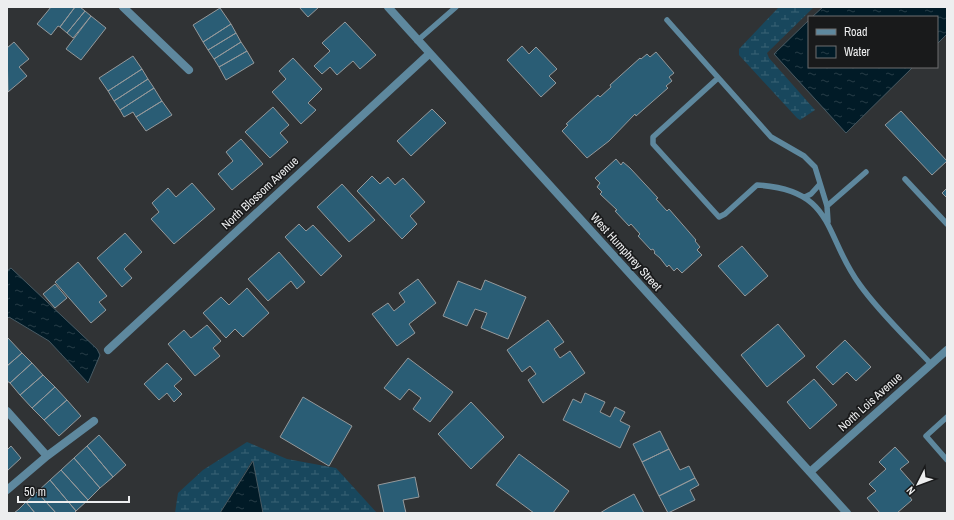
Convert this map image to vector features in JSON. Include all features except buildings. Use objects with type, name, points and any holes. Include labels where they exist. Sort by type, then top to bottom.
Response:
[{"type":"street","points":[[123,7],[189,70]]},
{"type":"street","name":"West Humphrey Street","points":[[388,7],[428,54],[847,513]]},
{"type":"street","name":"North Blossom Avenue","points":[[108,350],[428,54]]},
{"type":"street","name":"North Lois Avenue","points":[[810,472],[947,350]]},
{"type":"street","points":[[7,411],[47,456]]},
{"type":"street","points":[[7,490],[47,456],[94,421]]},
{"type":"lane","points":[[418,41],[456,7]]},
{"type":"lane","points":[[668,20],[771,137],[804,156],[815,167],[827,206],[829,224]]},
{"type":"lane","points":[[718,78],[653,137],[653,144],[719,217],[725,214],[757,185],[784,188],[805,197],[820,210],[829,224],[852,275],[863,290],[931,364]]},
{"type":"lane","points":[[827,206],[866,172]]},
{"type":"lane","points":[[905,179],[947,224]]},
{"type":"lane","points":[[805,197],[820,184]]},
{"type":"lane","points":[[947,417],[926,436],[947,460]]},
{"type":"green space","points":[[779,7],[814,7],[767,53],[769,58],[815,110],[800,120],[739,55],[739,49]]},
{"type":"green space","points":[[247,442],[287,459],[336,468],[377,513],[263,513],[252,461],[220,513],[175,513],[178,493],[203,470]]},
{"type":"water","points":[[823,7],[947,7],[947,34],[938,43],[938,16],[813,16]]},
{"type":"water","points":[[808,21],[808,68],[912,68],[846,133],[774,54]]},
{"type":"water","points":[[11,268],[97,349],[100,355],[88,383],[49,341],[9,317],[7,319],[7,271]]},
{"type":"water","points":[[253,461],[263,513],[220,513]]}]
